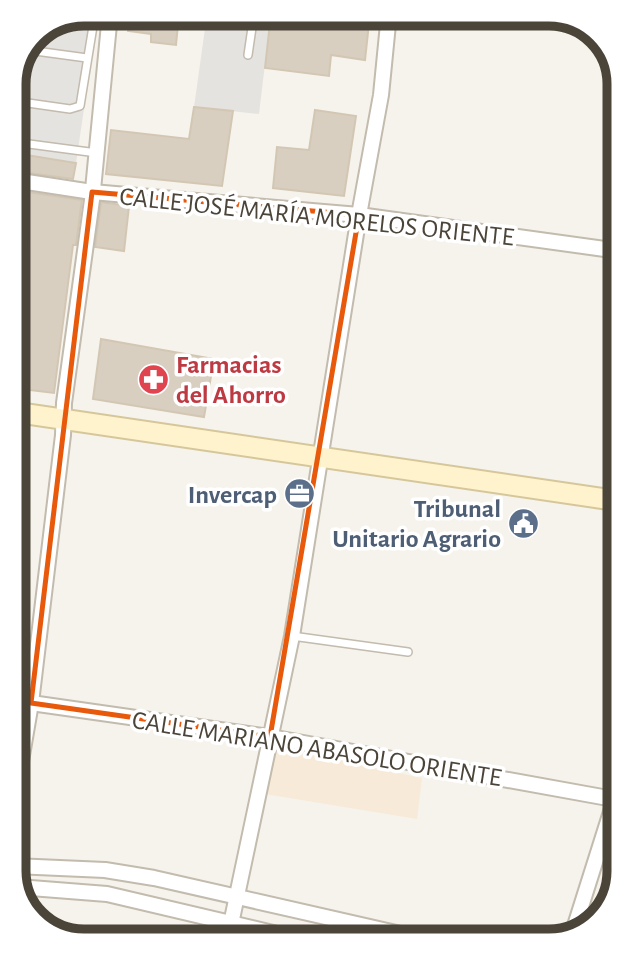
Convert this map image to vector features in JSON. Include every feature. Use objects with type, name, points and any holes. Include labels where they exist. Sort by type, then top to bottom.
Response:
[{"type":"main road","points":[[26,414],[607,499]]},
{"type":"street","points":[[229,929],[292,636],[359,215],[381,95],[388,26]]},
{"type":"street","points":[[26,733],[97,153],[109,27]]},
{"type":"street","name":"CALLE JOSÉ MARÍA MORELOS ORIENTE","points":[[26,182],[92,192],[359,215],[607,249]]},
{"type":"street","name":"CALLE MARIANO ABASOLO ORIENTE","points":[[26,708],[270,737],[607,797]]},
{"type":"street","points":[[576,922],[607,829]]},
{"type":"street","points":[[26,867],[104,870],[154,878],[378,929]]},
{"type":"street","points":[[26,873],[40,868]]},
{"type":"street","points":[[29,888],[107,894],[222,929]]},
{"type":"lane","points":[[26,103],[75,109],[80,106],[93,27]]},
{"type":"lane","points":[[248,55],[252,27]]},
{"type":"lane","points":[[36,52],[87,58]]},
{"type":"lane","points":[[26,144],[97,153]]},
{"type":"lane","points":[[292,636],[408,652]]},
{"type":"lane","points":[[26,712],[30,710]]},
{"type":"highlighted area","points":[[92,192],[359,215],[270,737],[31,703]]},
{"type":"shaded area","points":[[77,27],[96,27],[76,163],[26,155],[26,81],[28,69],[38,49],[55,34]]},
{"type":"shaded area","points":[[205,27],[269,27],[259,114],[194,107]]},
{"type":"shaded area","points":[[276,746],[422,778],[417,819],[259,793]]},
{"type":"building","points":[[369,26],[365,60],[331,55],[329,76],[265,68],[270,27]]},
{"type":"building","points":[[128,27],[178,27],[176,45],[151,42],[151,34],[128,31]]},
{"type":"building","points":[[194,107],[233,111],[222,186],[106,174],[111,130],[189,139]]},
{"type":"building","points":[[315,110],[356,116],[344,196],[273,188],[277,147],[309,150]]},
{"type":"building","points":[[26,155],[76,163],[73,179],[26,173]]},
{"type":"building","points":[[26,192],[82,200],[76,245],[73,245],[54,393],[26,390]]},
{"type":"building","points":[[101,202],[129,206],[124,251],[95,247]]},
{"type":"building","name":"Farmacias del Ahorro","points":[[101,339],[214,359],[204,417],[93,399]]},
{"type":"place","name":"Farmacias del Ahorro","points":[[153,379]]},
{"type":"place","name":"Invercap","points":[[300,494]]},
{"type":"place","name":"Tribunal Unitario Agrario","points":[[524,523]]}]
